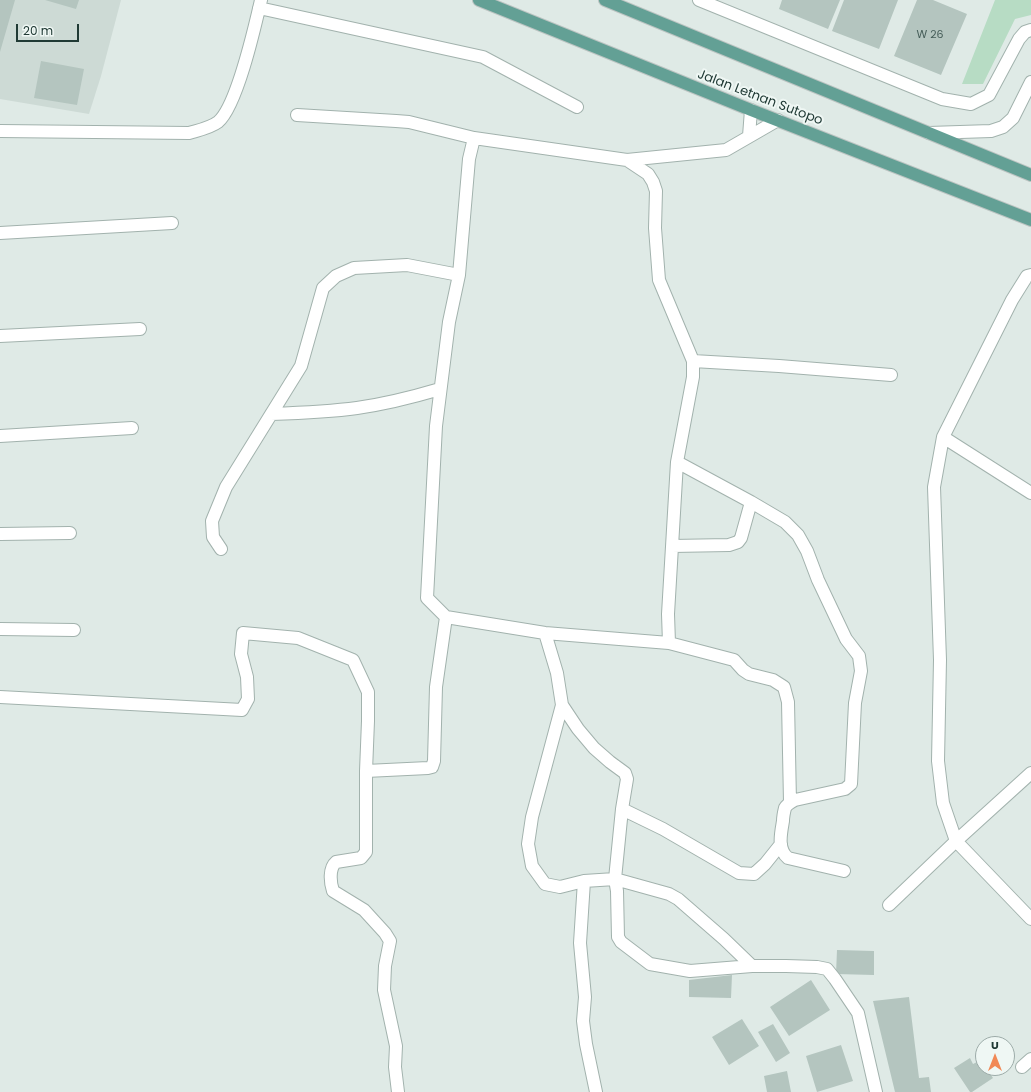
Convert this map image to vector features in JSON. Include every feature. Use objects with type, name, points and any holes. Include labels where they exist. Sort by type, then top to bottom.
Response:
[{"type":"main road","name":"Jalan Letnan Sutopo","points":[[479,0],[751,110],[1031,220]]},
{"type":"main road","points":[[605,0],[1031,175]]},
{"type":"street","points":[[699,0],[942,99],[971,104],[989,95],[1018,39],[1025,32],[1031,30]]},
{"type":"street","points":[[0,131],[189,133],[211,126],[219,121],[226,112],[237,86],[251,43],[260,4],[483,57],[576,107]]},
{"type":"street","points":[[929,133],[991,130],[1003,127],[1013,118],[1031,82]]},
{"type":"street","points":[[749,136],[751,110]]},
{"type":"street","points":[[297,115],[396,121],[474,138],[627,160],[726,150],[778,120]]},
{"type":"street","points":[[474,138],[469,159],[459,275],[449,322],[436,426],[427,598],[446,617],[545,634],[669,643],[734,660],[749,674],[773,680],[784,687],[788,702],[790,802]]},
{"type":"street","points":[[627,160],[648,174],[656,191],[655,228],[659,280],[693,361],[693,377],[677,462],[668,614],[669,643]]},
{"type":"street","points":[[0,233],[172,223]]},
{"type":"street","points":[[221,549],[213,537],[212,521],[226,487],[301,366],[323,288],[336,276],[354,268],[408,265],[459,275]]},
{"type":"street","points":[[1031,275],[1027,276],[1012,300],[943,437],[934,487],[940,660],[938,761],[943,803],[956,840],[1031,919]]},
{"type":"street","points":[[0,336],[140,329]]},
{"type":"street","points":[[693,361],[892,375]]},
{"type":"street","points":[[271,414],[321,412],[358,408],[410,398],[440,389]]},
{"type":"street","points":[[0,436],[132,428]]},
{"type":"street","points":[[943,437],[1031,493]]},
{"type":"street","points":[[677,462],[785,522],[798,535],[807,551],[818,580],[846,639],[859,656],[861,671],[855,703],[851,784],[845,789],[790,802],[785,808],[780,833],[780,844],[782,851],[788,858],[844,871]]},
{"type":"street","points":[[672,546],[730,545],[738,542],[741,538],[751,502]]},
{"type":"street","points":[[0,534],[70,533]]},
{"type":"street","points":[[366,771],[432,767],[434,762],[436,687],[446,617]]},
{"type":"street","points":[[0,629],[74,630]]},
{"type":"street","points":[[0,697],[242,710],[248,699],[247,677],[241,654],[243,634],[298,638],[353,660],[368,692],[366,852],[361,858],[336,862],[333,866],[330,881],[333,891],[364,910],[385,932],[390,941],[385,966],[384,990],[396,1046],[394,1067],[398,1092]]},
{"type":"street","points":[[545,634],[557,673],[562,705],[532,817],[528,844],[532,866],[545,884],[560,887],[584,881],[615,879],[669,894],[678,899],[724,939],[752,966]]},
{"type":"street","points":[[562,705],[578,729],[594,748],[625,773],[627,779],[622,809],[615,879],[618,891],[618,937],[621,942],[650,964],[690,971],[752,966],[809,966],[827,969],[836,979],[858,1013],[876,1092]]},
{"type":"street","points":[[889,905],[956,840],[1031,773]]},
{"type":"street","points":[[622,809],[663,829],[739,873],[754,874],[765,864],[780,844]]},
{"type":"street","points":[[584,881],[580,943],[585,996],[583,1021],[596,1092]]},
{"type":"shaded area","points":[[0,0],[121,0],[101,76],[89,114],[0,99]]},
{"type":"green space","points":[[995,0],[1031,0],[1031,15],[1015,19],[983,84],[962,84]]},
{"type":"building","points":[[0,0],[15,0],[0,52]]},
{"type":"building","points":[[45,0],[79,0],[76,9]]},
{"type":"building","points":[[782,0],[840,0],[828,29],[779,9]]},
{"type":"building","points":[[844,0],[898,0],[879,49],[832,31]]},
{"type":"building","points":[[917,0],[933,0],[967,14],[941,75],[894,56]]},
{"type":"building","points":[[41,61],[84,69],[77,105],[34,98]]},
{"type":"building","points":[[837,950],[874,951],[874,975],[836,974]]},
{"type":"building","points":[[732,975],[731,998],[689,997],[689,980]]},
{"type":"building","points":[[811,980],[830,1010],[789,1036],[770,1007]]},
{"type":"building","points":[[909,997],[919,1078],[929,1077],[931,1092],[895,1092],[873,1001]]},
{"type":"building","points":[[742,1019],[759,1046],[729,1065],[712,1037]]},
{"type":"building","points":[[773,1024],[790,1053],[776,1062],[758,1032]]},
{"type":"building","points":[[841,1045],[853,1081],[817,1092],[806,1056]]},
{"type":"building","points":[[970,1058],[973,1064],[975,1063],[975,1076],[992,1076],[993,1078],[970,1092],[954,1068]]},
{"type":"building","points":[[787,1071],[791,1092],[767,1092],[764,1076]]}]
